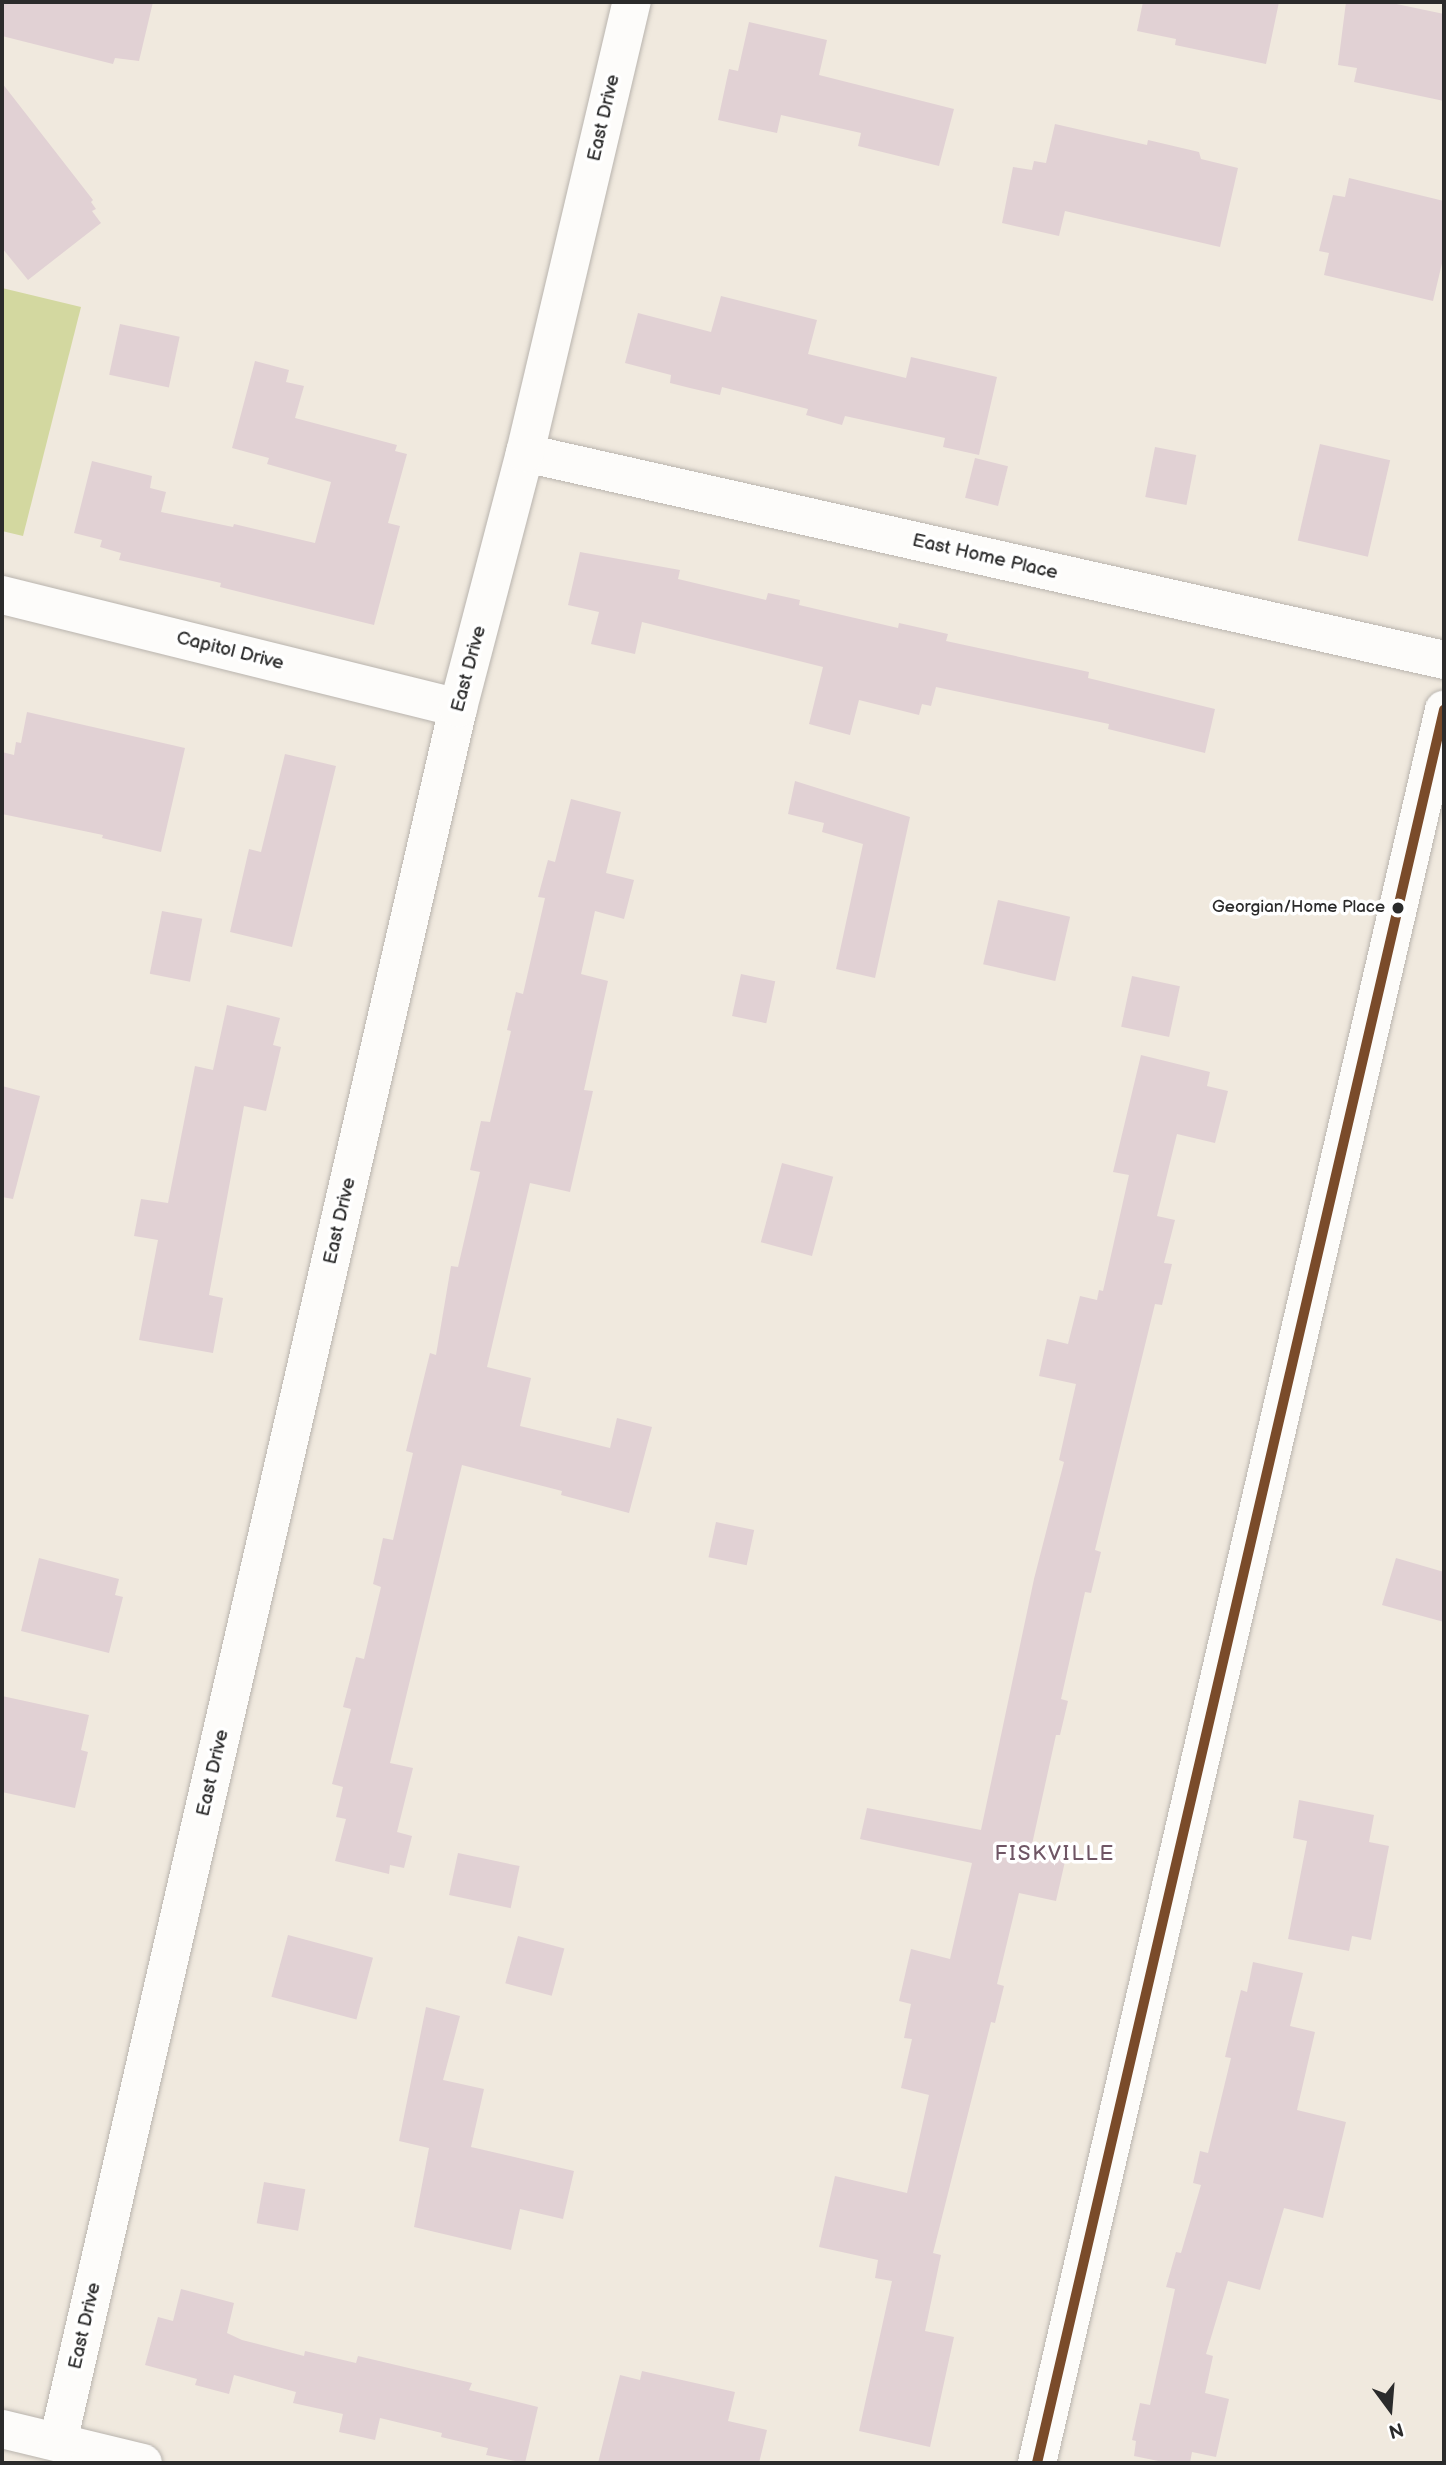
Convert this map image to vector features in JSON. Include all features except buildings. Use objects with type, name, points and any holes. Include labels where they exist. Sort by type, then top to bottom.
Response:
[{"type":"street","name":"East Drive","points":[[58,2442],[458,708],[525,453],[632,2]]},
{"type":"street","name":"East Home Place","points":[[525,453],[1444,660]]},
{"type":"street","name":"Capitol Drive","points":[[2,595],[458,708]]},
{"type":"street","points":[[1037,2463],[1444,710]]},
{"type":"street","points":[[2,2429],[143,2463]]},
{"type":"green space","points":[[2,288],[81,307],[23,536],[2,531]]},
{"type":"transit line","points":[[1037,2463],[1444,710]]},
{"type":"place","name":"Georgian/Home Place","points":[[1398,908]]},
{"type":"district","name":"FISKVILLE","points":[[1055,1854]]}]
